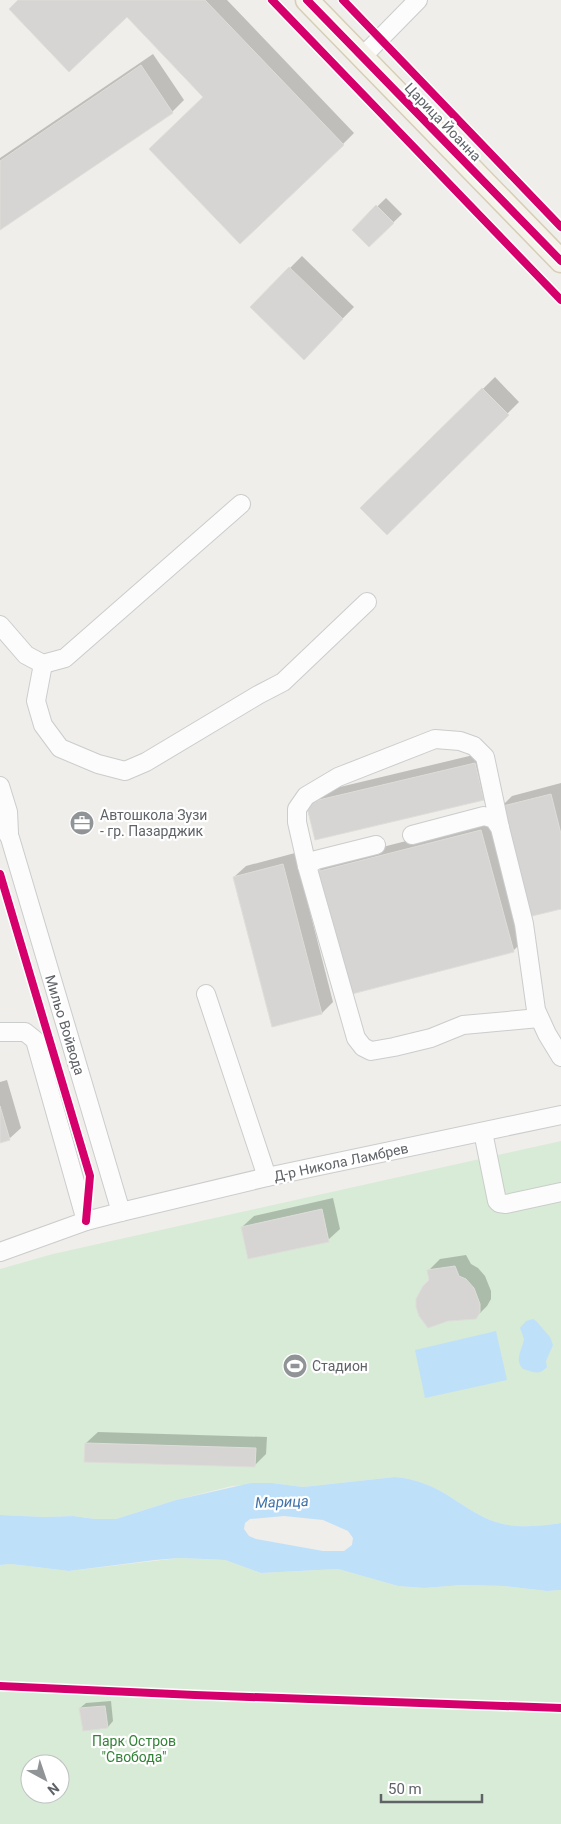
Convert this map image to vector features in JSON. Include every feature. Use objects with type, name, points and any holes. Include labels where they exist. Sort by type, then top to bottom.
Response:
[{"type":"main road","name":"Царица Йоанна","points":[[307,0],[561,261]]},
{"type":"street","points":[[362,57],[418,0]]},
{"type":"street","points":[[0,625],[26,654],[43,664],[65,658],[240,504]]},
{"type":"street","points":[[43,664],[36,701],[43,725],[60,748],[98,764],[125,771],[146,762],[258,695],[284,682],[367,602]]},
{"type":"street","points":[[539,1018],[463,1025],[431,1038],[394,1048],[371,1051],[363,1046],[356,1038],[307,866],[297,822],[297,809],[306,796],[338,777],[435,739],[460,741],[474,746],[485,757],[500,828],[524,924],[536,1010],[561,1057]]},
{"type":"street","points":[[2,805],[5,845]]},
{"type":"street","points":[[412,835],[484,816],[494,819],[500,828]]},
{"type":"street","name":"Мильо Войвода","points":[[5,845],[19,872],[121,1212]]},
{"type":"street","points":[[307,866],[316,860],[376,845]]},
{"type":"street","points":[[206,994],[267,1178]]},
{"type":"street","points":[[0,1032],[25,1032],[35,1040],[86,1221]]},
{"type":"street","name":"Д-р Никола Ламбрев","points":[[0,1252],[86,1221],[121,1212],[267,1178],[561,1116]]},
{"type":"street","points":[[483,1132],[497,1201],[506,1204],[561,1192]]},
{"type":"green space","points":[[561,1141],[561,1523],[520,1526],[496,1522],[479,1515],[432,1487],[410,1479],[395,1477],[303,1487],[272,1483],[232,1486],[176,1500],[116,1519],[73,1516],[0,1515],[0,1269],[53,1254]]},
{"type":"green space","name":"Парк Остров \"Свобода\"","points":[[179,1558],[225,1560],[261,1573],[338,1569],[398,1586],[424,1588],[462,1585],[504,1586],[547,1591],[561,1590],[561,1824],[0,1824],[0,1565],[11,1564],[69,1571]]},
{"type":"water","points":[[533,1319],[550,1337],[553,1345],[546,1361],[547,1367],[541,1372],[523,1369],[519,1362],[524,1339],[520,1328],[526,1321]]},
{"type":"water","points":[[496,1331],[507,1380],[425,1398],[415,1350]]},
{"type":"water","name":"Марица","points":[[395,1477],[417,1481],[432,1487],[479,1515],[496,1522],[520,1526],[561,1523],[561,1590],[547,1591],[504,1586],[462,1585],[424,1588],[398,1586],[338,1569],[261,1573],[225,1560],[204,1559],[179,1558],[155,1560],[69,1571],[11,1564],[0,1565],[0,1515],[73,1516],[116,1519],[176,1500],[251,1483],[272,1483],[303,1487]],"holes":[[[284,1516],[323,1520],[348,1531],[353,1538],[352,1545],[344,1551],[323,1551],[256,1539],[249,1536],[244,1529],[245,1523],[250,1519]]]},
{"type":"building","points":[[18,0],[205,0],[344,145],[240,244],[149,149],[203,97],[127,17],[69,72],[9,9]]},
{"type":"building","points":[[141,65],[173,113],[0,230],[0,161]]},
{"type":"building","points":[[376,205],[394,223],[369,247],[352,230]]},
{"type":"building","points":[[289,267],[343,319],[304,360],[250,307]]},
{"type":"building","points":[[482,388],[509,415],[387,535],[360,508]]},
{"type":"building","points":[[475,763],[484,800],[315,840],[306,803]]},
{"type":"building","points":[[551,794],[561,834],[561,909],[528,917],[499,807]]},
{"type":"building","points":[[481,830],[514,952],[348,995],[316,872]]},
{"type":"building","points":[[283,864],[322,1014],[272,1027],[233,877]]},
{"type":"building","points":[[0,1106],[10,1140],[0,1143]]},
{"type":"building","points":[[322,1209],[329,1242],[248,1259],[241,1227]]},
{"type":"building","points":[[455,1266],[459,1276],[466,1279],[474,1288],[480,1304],[480,1312],[476,1319],[448,1321],[428,1328],[419,1316],[416,1307],[416,1299],[423,1286],[429,1280],[427,1270]]},
{"type":"building","points":[[85,1443],[256,1448],[255,1467],[84,1462]]},
{"type":"building","points":[[105,1706],[108,1728],[83,1731],[79,1708]]},
{"type":"cycle path","points":[[272,0],[561,300]]},
{"type":"cycle path","points":[[307,0],[561,261]]},
{"type":"cycle path","points":[[343,0],[561,227]]},
{"type":"cycle path","points":[[0,874],[90,1176],[86,1221]]},
{"type":"cycle path","points":[[0,1686],[561,1708]]},
{"type":"place","name":"Автошкола Зузи - гр. Пазарджик","points":[[82,823]]},
{"type":"place","name":"Стадион","points":[[295,1366]]}]
